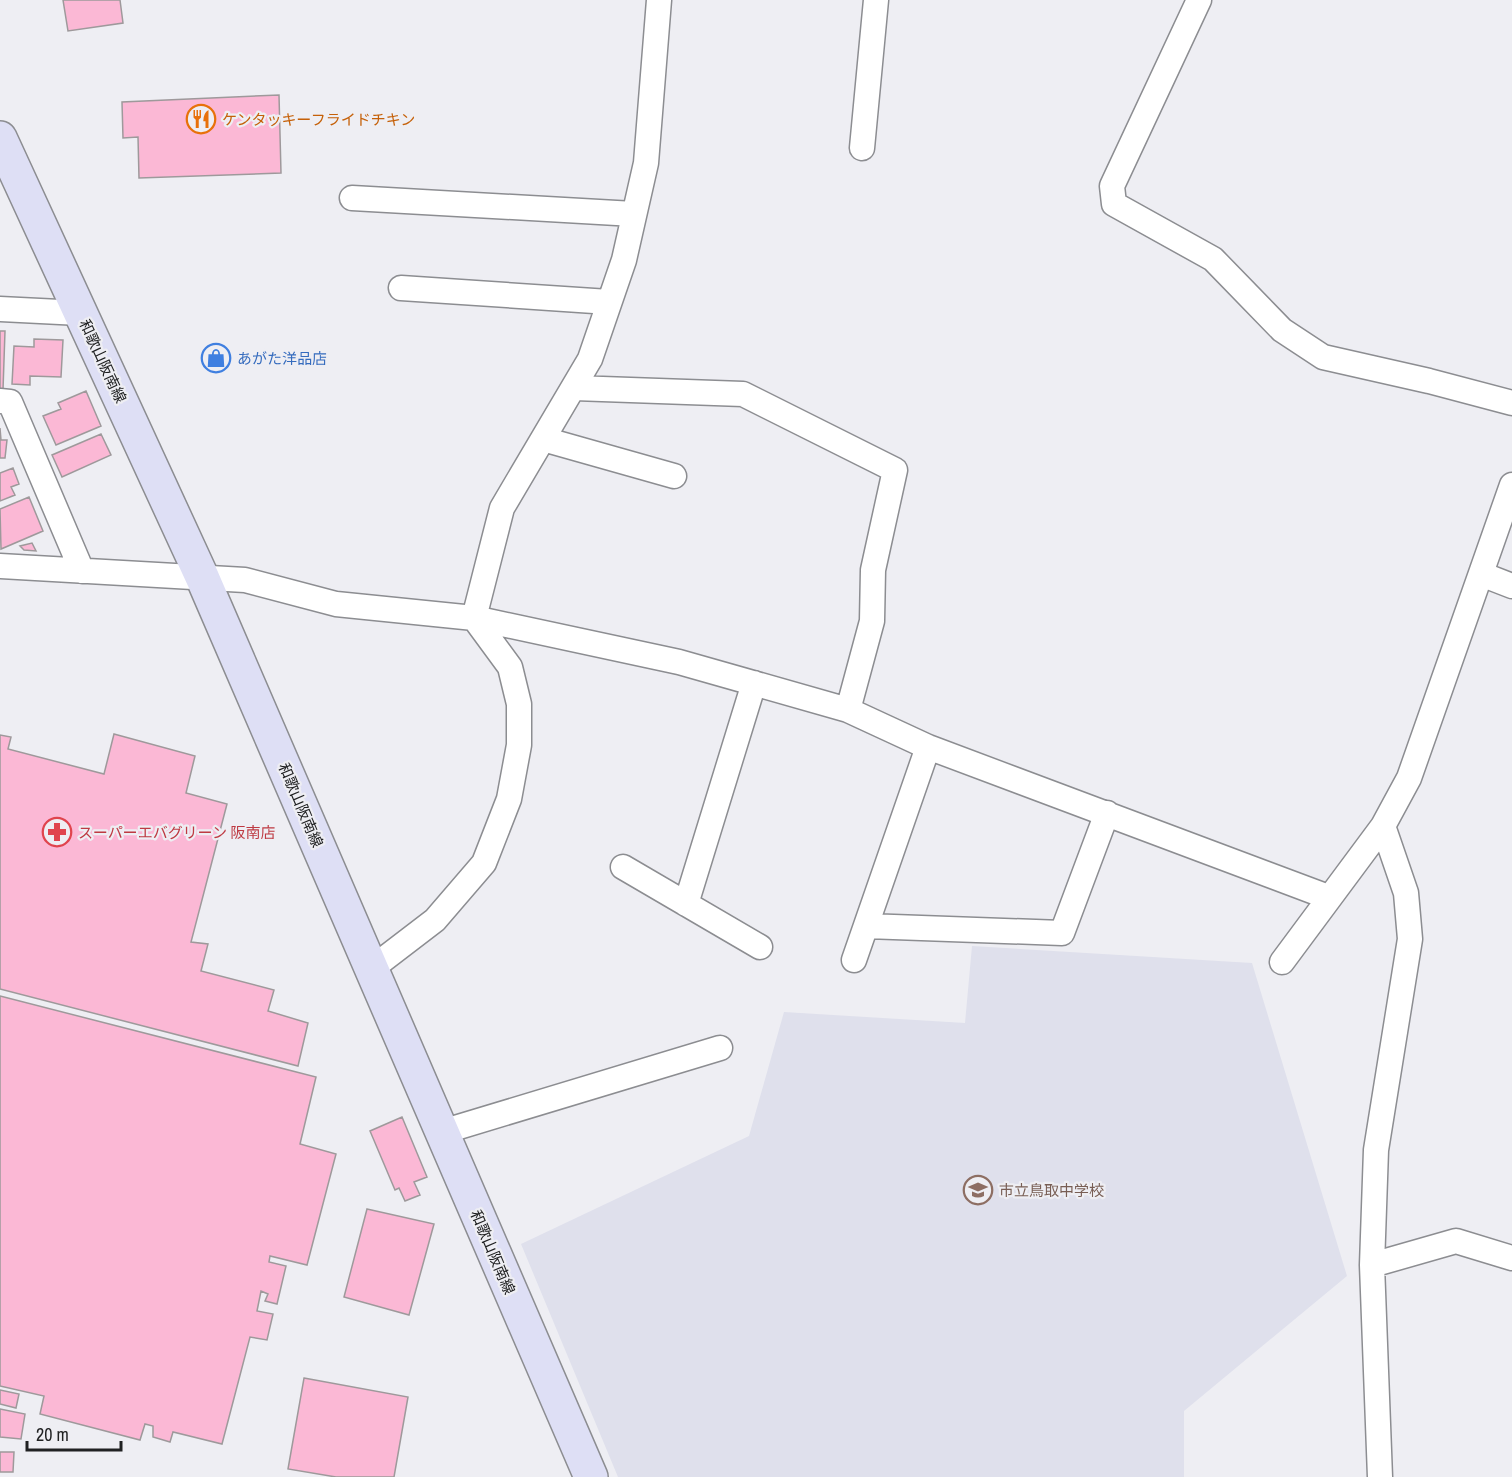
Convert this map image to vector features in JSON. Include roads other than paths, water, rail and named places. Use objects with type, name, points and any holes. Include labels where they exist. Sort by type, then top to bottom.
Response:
[{"type":"main road","name":"和歌山阪南線","points":[[0,138],[203,579],[591,1477]]},
{"type":"street","points":[[474,618],[502,508],[590,359],[624,260],[646,163],[659,0]]},
{"type":"street","points":[[862,148],[876,0]]},
{"type":"street","points":[[1199,0],[1112,186],[1114,204],[1213,259],[1282,330],[1323,357],[1429,381],[1512,404]]},
{"type":"street","points":[[352,198],[634,214]]},
{"type":"street","points":[[400,288],[609,302]]},
{"type":"street","points":[[0,309],[80,313]]},
{"type":"street","points":[[574,388],[743,394],[895,470],[873,570],[872,621],[848,710]]},
{"type":"street","points":[[0,401],[10,402],[82,571]]},
{"type":"street","points":[[543,439],[674,476]]},
{"type":"street","points":[[1282,962],[1328,897],[1383,826],[1409,778],[1510,497]]},
{"type":"street","points":[[0,566],[245,580],[336,604],[474,618],[679,662],[848,710],[928,747],[1328,897]]},
{"type":"street","points":[[1481,574],[1512,586]]},
{"type":"street","points":[[371,969],[435,920],[484,863],[509,799],[519,745],[519,704],[510,668],[474,618]]},
{"type":"street","points":[[686,904],[754,683]]},
{"type":"street","points":[[854,960],[928,747]]},
{"type":"street","points":[[866,926],[1062,933],[1107,813]]},
{"type":"street","points":[[1380,1477],[1372,1265],[1376,1150],[1410,939],[1406,893],[1383,826]]},
{"type":"street","points":[[623,867],[760,947]]},
{"type":"street","points":[[442,1132],[720,1048]]},
{"type":"street","points":[[1372,1265],[1456,1241],[1512,1258]]},
{"type":"place","name":"ケンタッキーフライドチキン","points":[[201,119]]},
{"type":"place","name":"あがた洋品店","points":[[216,358]]},
{"type":"place","name":"スーパーエバグリーン 阪南店","points":[[57,832]]},
{"type":"place","name":"市立鳥取中学校","points":[[978,1190]]}]
